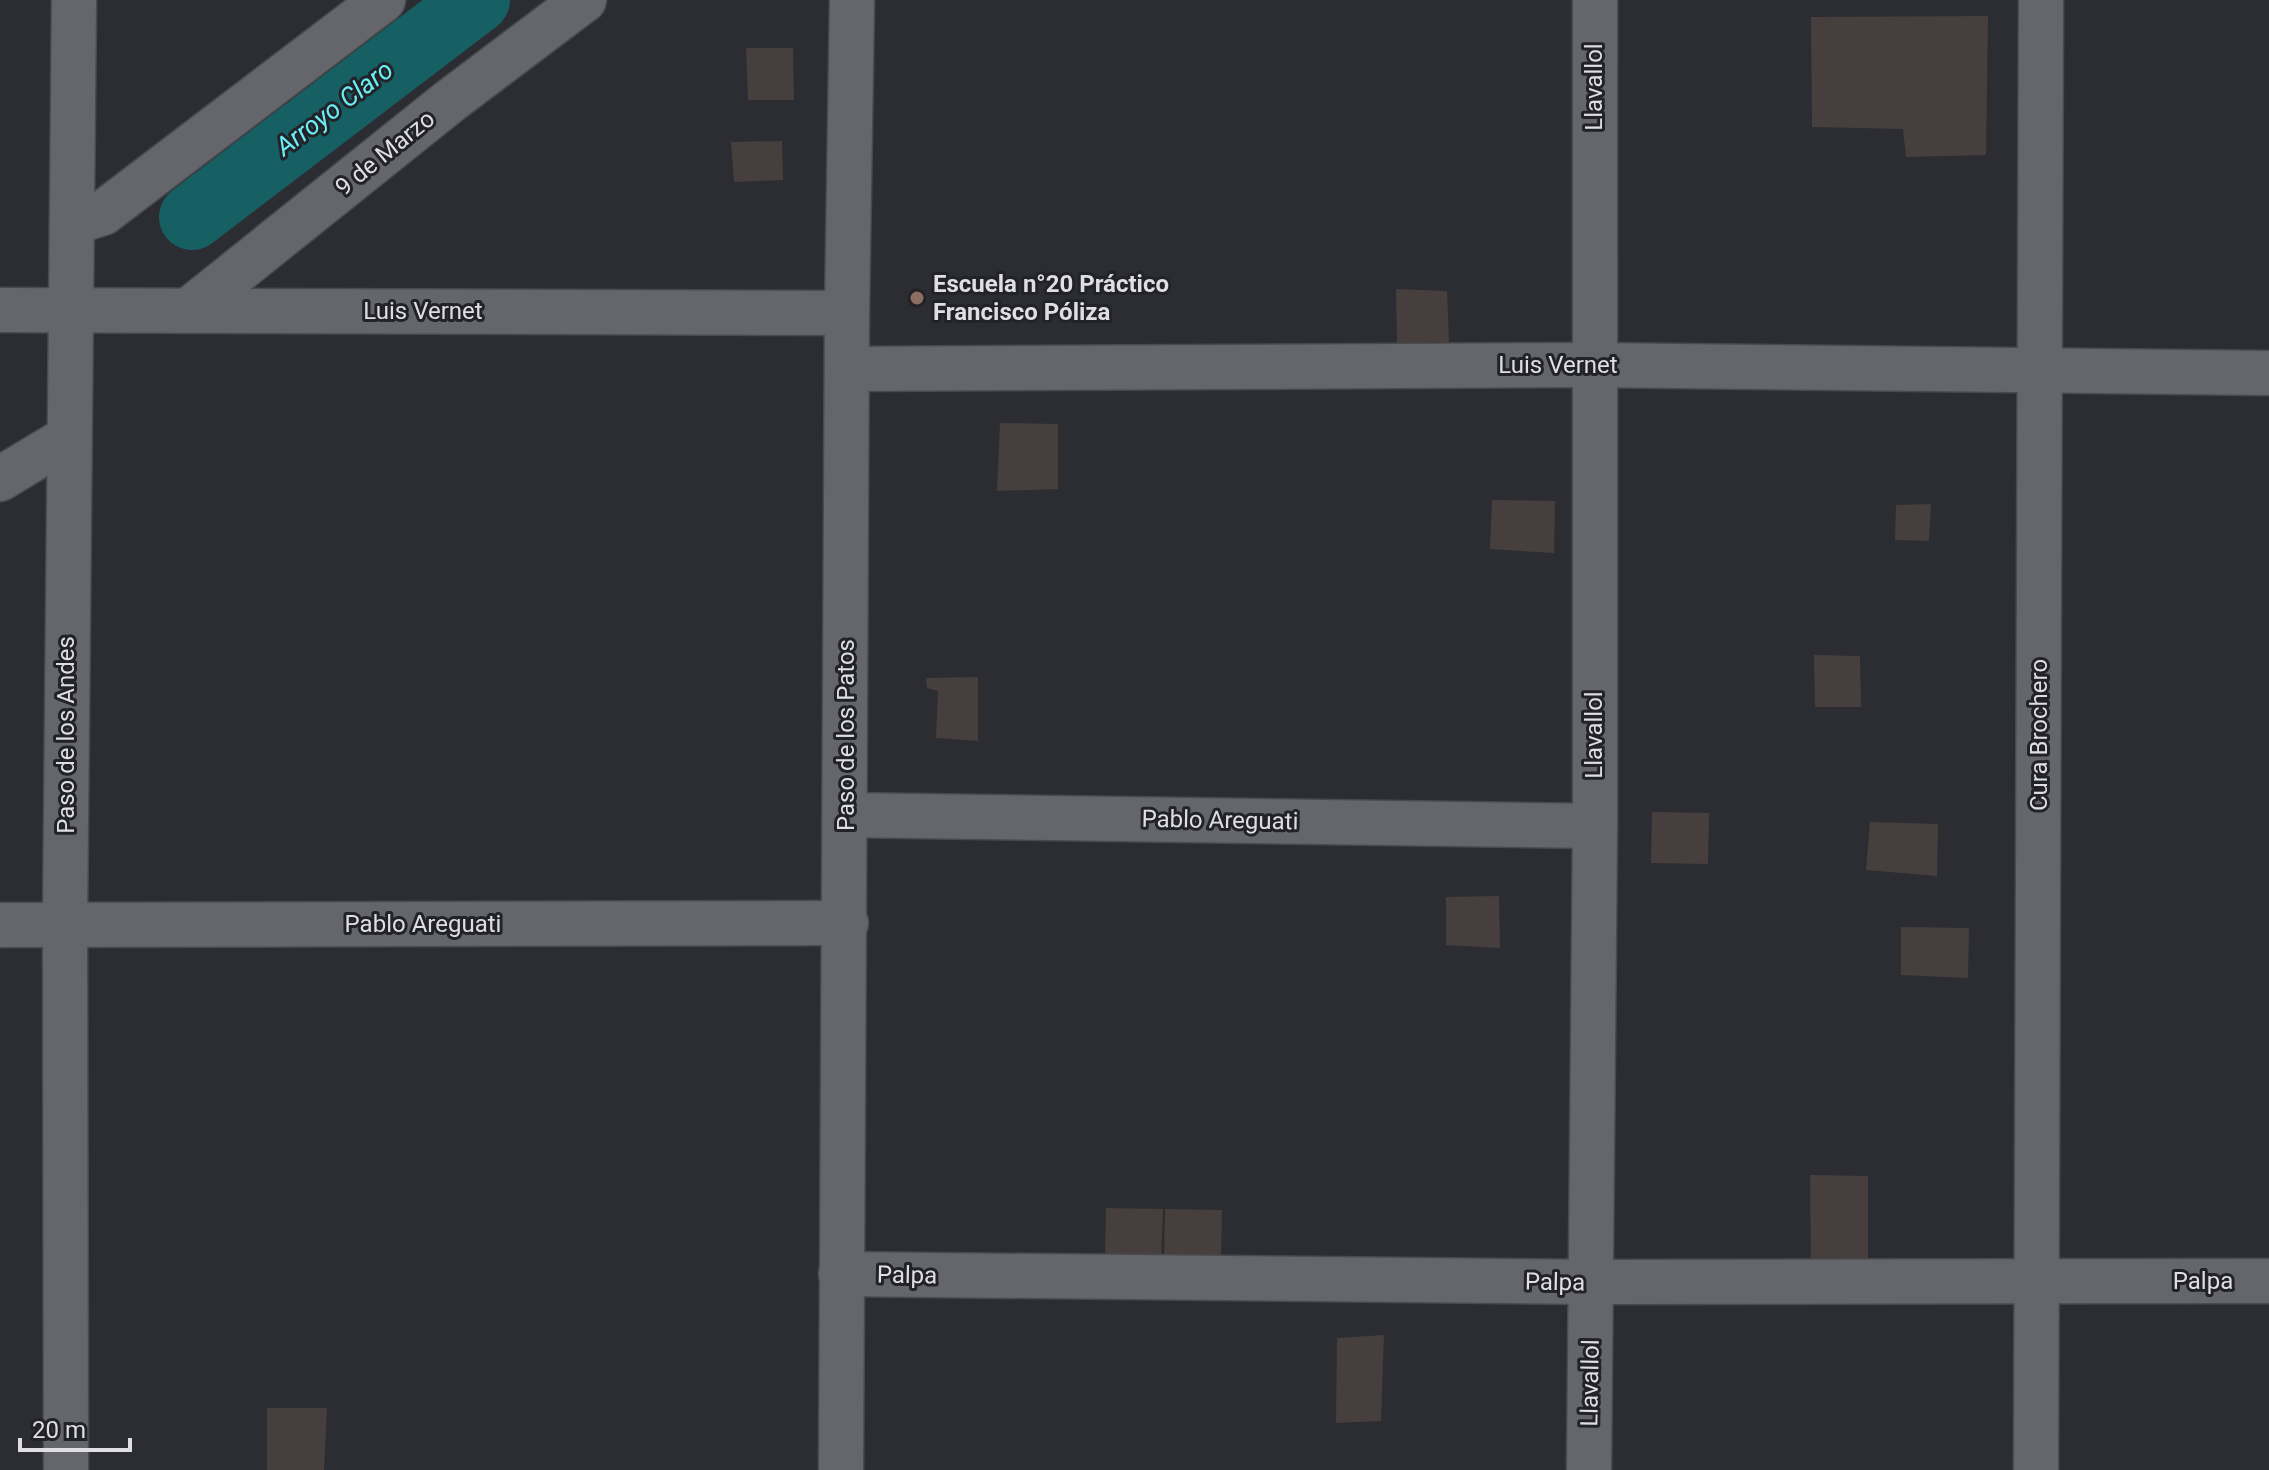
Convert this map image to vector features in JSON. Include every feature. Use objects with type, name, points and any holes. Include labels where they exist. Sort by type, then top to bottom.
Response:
[{"type":"street","name":"Paso de los Andes","points":[[66,1470],[65,924],[74,0]]},
{"type":"street","points":[[72,223],[103,213],[383,0]]},
{"type":"street","name":"9 de Marzo","points":[[189,310],[450,101],[584,0]]},
{"type":"street","name":"Paso de los Patos","points":[[841,1470],[847,313],[852,0]]},
{"type":"street","name":"Llavallol","points":[[1589,1470],[1595,826],[1595,0]]},
{"type":"street","name":"Cura Brochero","points":[[2036,1470],[2041,0]]},
{"type":"street","name":"Luis Vernet","points":[[0,310],[847,313]]},
{"type":"street","name":"Luis Vernet","points":[[847,369],[1593,365],[2269,373]]},
{"type":"street","points":[[0,479],[5,472],[68,438]]},
{"type":"street","name":"Pablo Areguati","points":[[846,815],[1595,826]]},
{"type":"street","name":"Pablo Areguati","points":[[0,925],[846,923]]},
{"type":"street","name":"Palpa","points":[[841,1274],[1591,1282],[2269,1281]]},
{"type":"building","points":[[1988,16],[1986,155],[1906,157],[1903,129],[1812,127],[1811,17]]},
{"type":"building","points":[[746,48],[793,48],[794,100],[748,100]]},
{"type":"building","points":[[782,141],[783,180],[734,182],[731,142]]},
{"type":"building","points":[[1396,289],[1447,291],[1449,342],[1397,343]]},
{"type":"building","points":[[1000,423],[1058,424],[1058,489],[997,491]]},
{"type":"building","points":[[1492,500],[1555,501],[1554,553],[1490,549]]},
{"type":"building","points":[[1931,504],[1929,541],[1895,540],[1896,505]]},
{"type":"building","points":[[1814,655],[1860,656],[1861,707],[1815,707]]},
{"type":"building","points":[[978,677],[978,741],[936,738],[938,691],[927,688],[926,678]]},
{"type":"building","points":[[1652,812],[1709,813],[1708,864],[1651,863]]},
{"type":"building","points":[[1870,822],[1938,824],[1937,876],[1866,870]]},
{"type":"building","points":[[1499,896],[1500,948],[1446,945],[1446,897]]},
{"type":"building","points":[[1901,927],[1969,928],[1968,978],[1901,975]]},
{"type":"building","points":[[1810,1175],[1868,1176],[1868,1275],[1811,1273]]},
{"type":"building","points":[[1106,1208],[1163,1209],[1161,1260],[1105,1259]]},
{"type":"building","points":[[1165,1209],[1222,1210],[1221,1262],[1164,1260]]},
{"type":"building","points":[[1384,1335],[1381,1421],[1336,1423],[1337,1338]]},
{"type":"building","points":[[267,1408],[327,1408],[324,1470],[267,1470]]},
{"type":"waterway","name":"Arroyo Claro","points":[[192,217],[477,0]]},
{"type":"place","name":"Escuela n°20 Práctico Francisco Póliza","points":[[917,298]]}]
